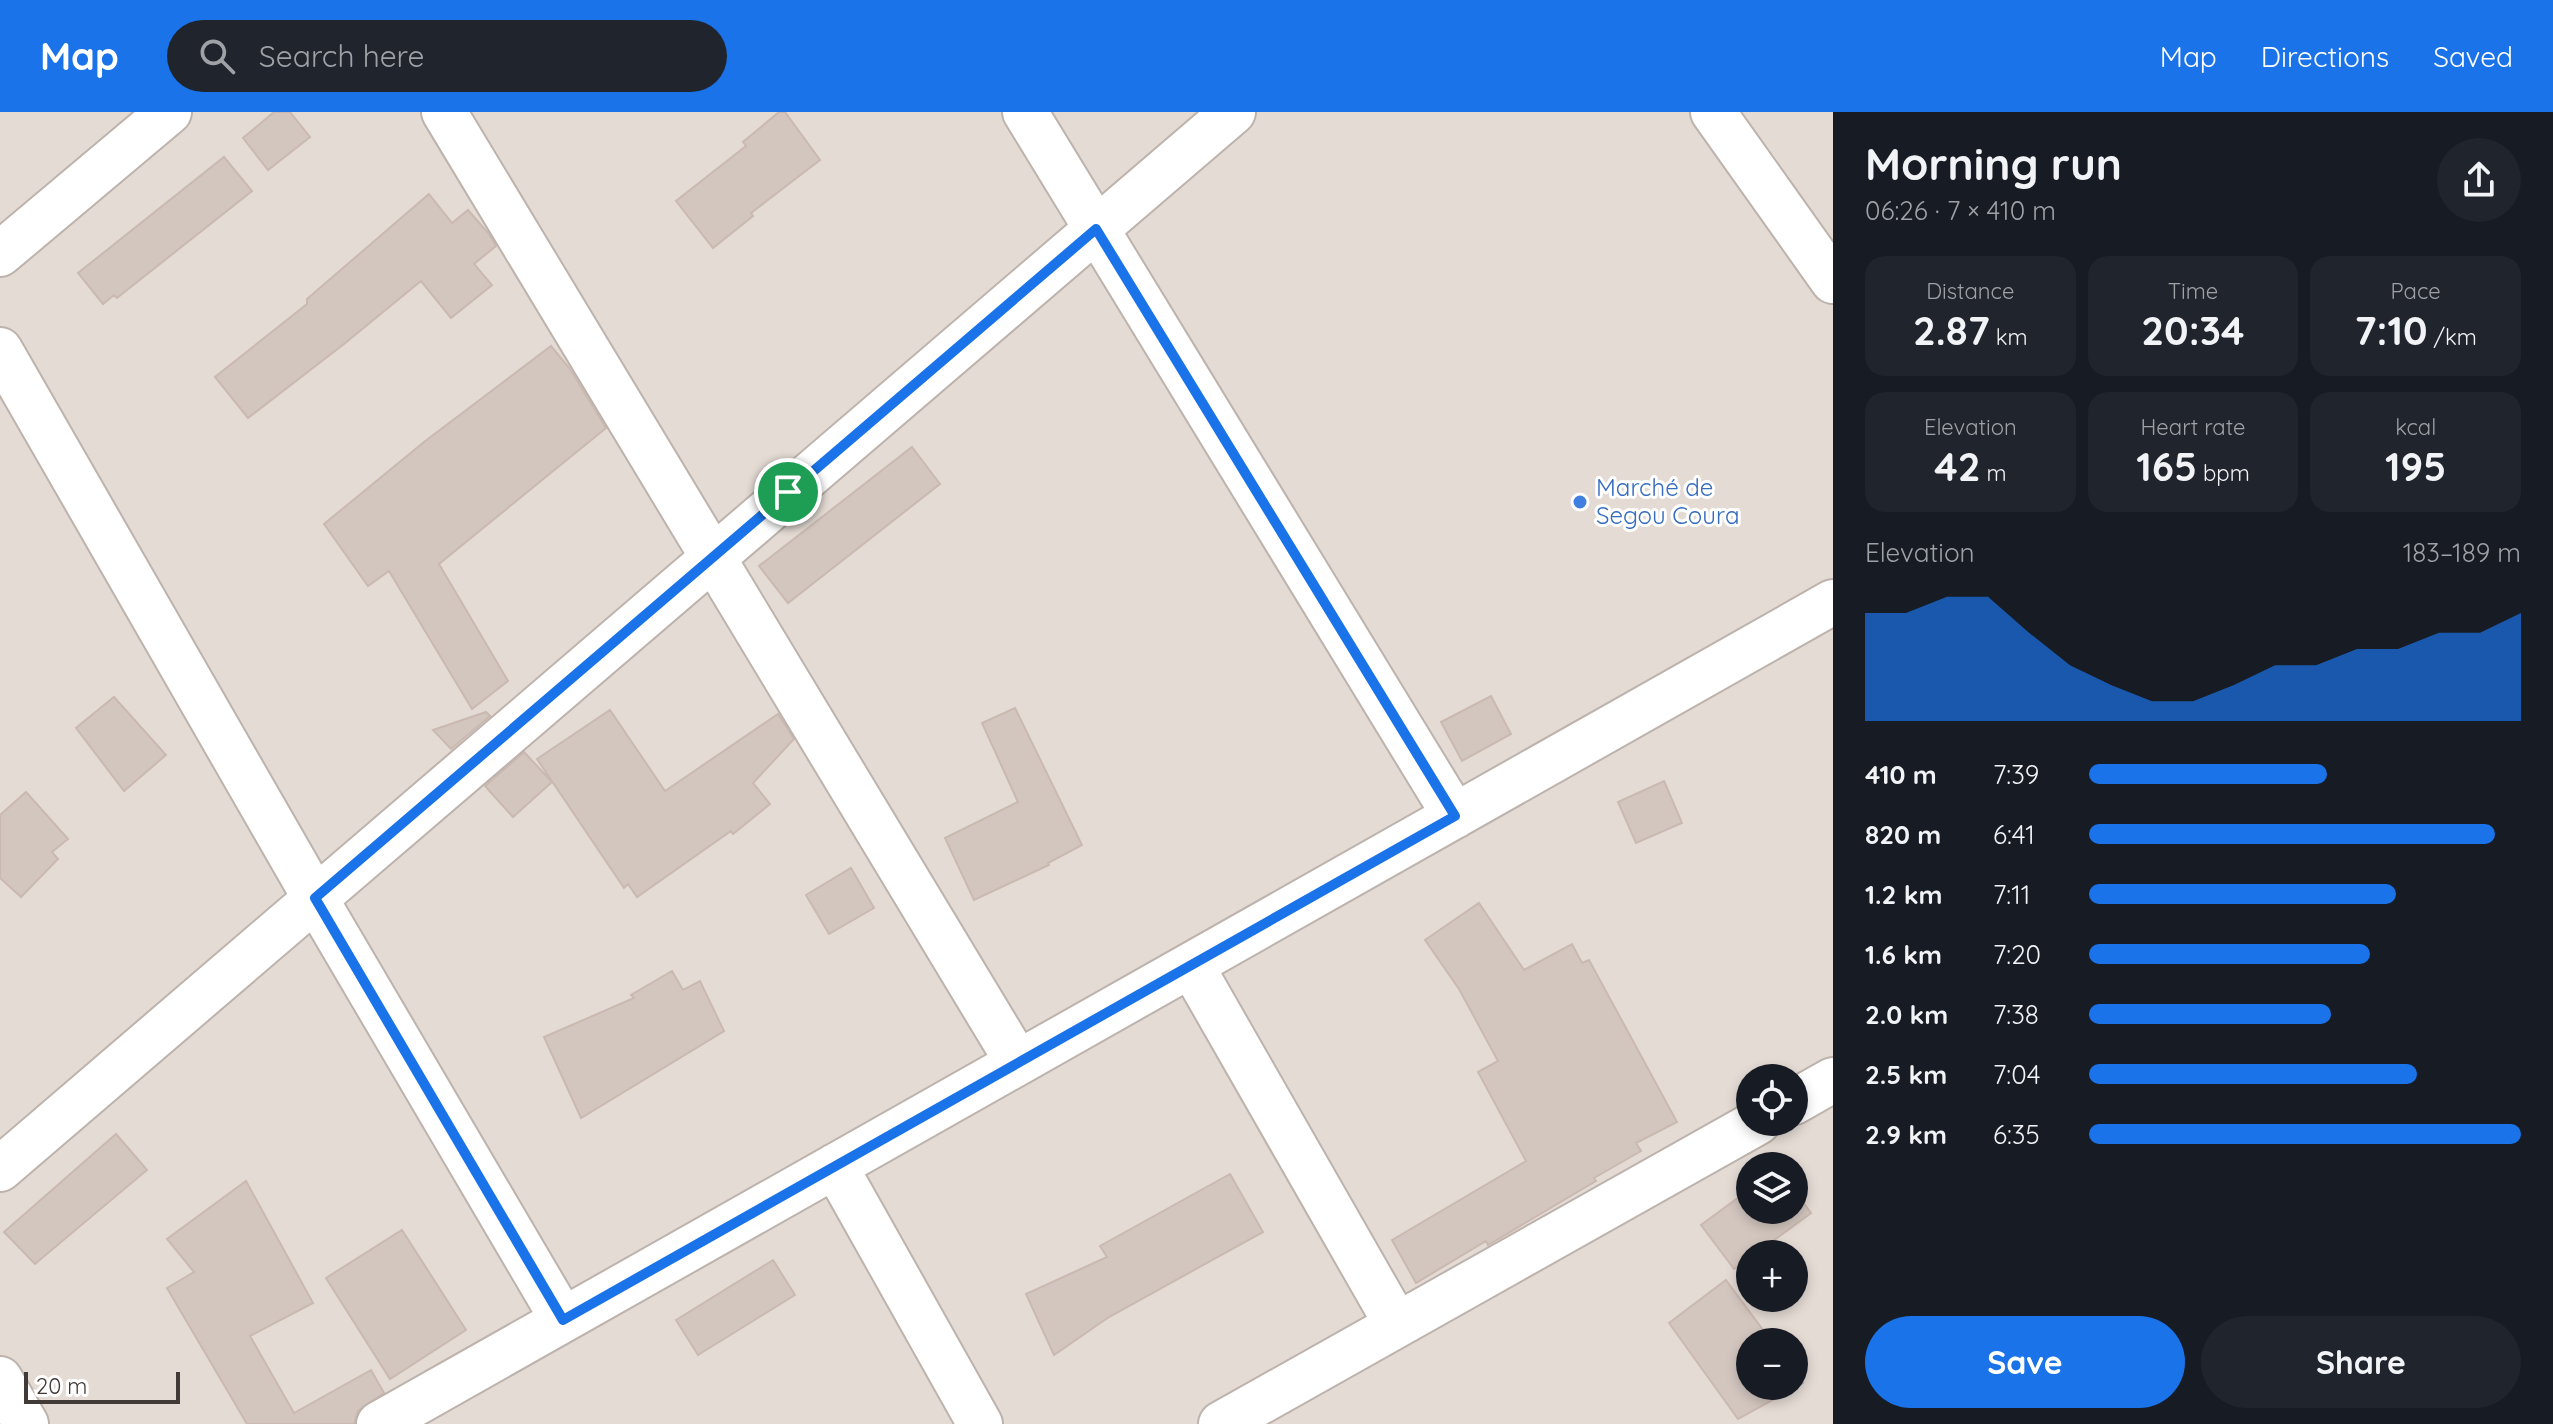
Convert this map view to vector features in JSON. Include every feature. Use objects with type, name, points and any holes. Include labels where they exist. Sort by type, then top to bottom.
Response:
[{"type":"street","points":[[0,254],[169,112]]},
{"type":"street","points":[[444,112],[1018,1063]]},
{"type":"street","points":[[1025,112],[1455,816]]},
{"type":"street","points":[[0,1169],[1233,112]]},
{"type":"street","points":[[1713,112],[1833,281]]},
{"type":"street","points":[[0,350],[315,898],[563,1320]]},
{"type":"street","points":[[379,1424],[1455,816],[1830,610]]},
{"type":"street","points":[[1191,965],[1397,1325]]},
{"type":"street","points":[[1808,1094],[1833,1080]]},
{"type":"street","points":[[1221,1424],[1736,1134]]},
{"type":"street","points":[[835,1166],[980,1424]]},
{"type":"street","points":[[0,1379],[26,1424]]},
{"type":"shaded area","points":[[0,112],[1833,112],[1833,1424],[0,1424]]},
{"type":"building","points":[[274,112],[290,112],[310,137],[268,170],[243,138]]},
{"type":"building","points":[[779,112],[785,112],[820,160],[751,213],[753,216],[713,248],[676,201],[746,146],[743,142]]},
{"type":"building","points":[[224,157],[252,191],[117,298],[114,295],[103,304],[78,273]]},
{"type":"building","points":[[429,194],[452,223],[468,210],[489,234],[496,246],[474,264],[492,285],[451,318],[421,281],[248,418],[215,377],[307,304],[307,299]]},
{"type":"building","points":[[551,346],[570,369],[606,428],[439,564],[508,681],[472,709],[389,571],[368,586],[324,524],[424,442]]},
{"type":"building","points":[[912,447],[940,484],[788,603],[759,566]]},
{"type":"building","points":[[1491,696],[1511,734],[1462,761],[1441,722]]},
{"type":"building","points":[[114,697],[166,755],[124,791],[76,728]]},
{"type":"building","points":[[1015,708],[1082,845],[1049,865],[974,900],[945,838],[1018,802],[982,723]]},
{"type":"building","points":[[610,710],[665,791],[778,714],[794,739],[753,783],[770,804],[733,834],[731,831],[637,897],[628,884],[624,888],[537,759]]},
{"type":"building","points":[[486,712],[490,716],[451,749],[433,730]]},
{"type":"building","points":[[524,752],[552,782],[513,817],[485,786]]},
{"type":"building","points":[[1664,781],[1682,823],[1636,843],[1618,802]]},
{"type":"building","points":[[26,792],[68,839],[52,852],[58,859],[21,897],[0,878],[0,815]]},
{"type":"building","points":[[851,868],[874,908],[829,934],[806,895]]},
{"type":"building","points":[[1479,903],[1524,970],[1572,944],[1582,963],[1589,960],[1677,1122],[1636,1143],[1641,1151],[1594,1178],[1596,1181],[1488,1245],[1486,1241],[1416,1283],[1392,1240],[1526,1161],[1478,1072],[1498,1061],[1459,989],[1425,940]]},
{"type":"building","points":[[672,971],[683,990],[700,981],[724,1031],[581,1118],[544,1037],[634,998],[631,995]]},
{"type":"building","points":[[116,1134],[147,1170],[35,1264],[4,1232]]},
{"type":"building","points":[[1230,1174],[1263,1232],[1109,1317],[1054,1355],[1026,1294],[1107,1257],[1100,1246]]},
{"type":"building","points":[[246,1181],[313,1303],[250,1336],[294,1413],[371,1370],[384,1393],[358,1411],[354,1424],[247,1424],[167,1288],[194,1272],[167,1239]]},
{"type":"building","points":[[1736,1199],[1736,1224],[1796,1224],[1774,1240],[1736,1240],[1734,1269],[1701,1225]]},
{"type":"building","points":[[402,1230],[466,1330],[390,1379],[326,1278]]},
{"type":"building","points":[[773,1260],[795,1295],[698,1355],[676,1320]]},
{"type":"building","points":[[1726,1280],[1736,1293],[1736,1312],[1750,1312],[1762,1328],[1736,1328],[1736,1400],[1772,1400],[1738,1419],[1669,1323]]},
{"type":"place","name":"Marché de Segou Coura","points":[[1580,502]]},
{"type":"route","points":[[1096,229],[1455,816],[563,1320],[315,898],[788,492],[1096,229]]}]
